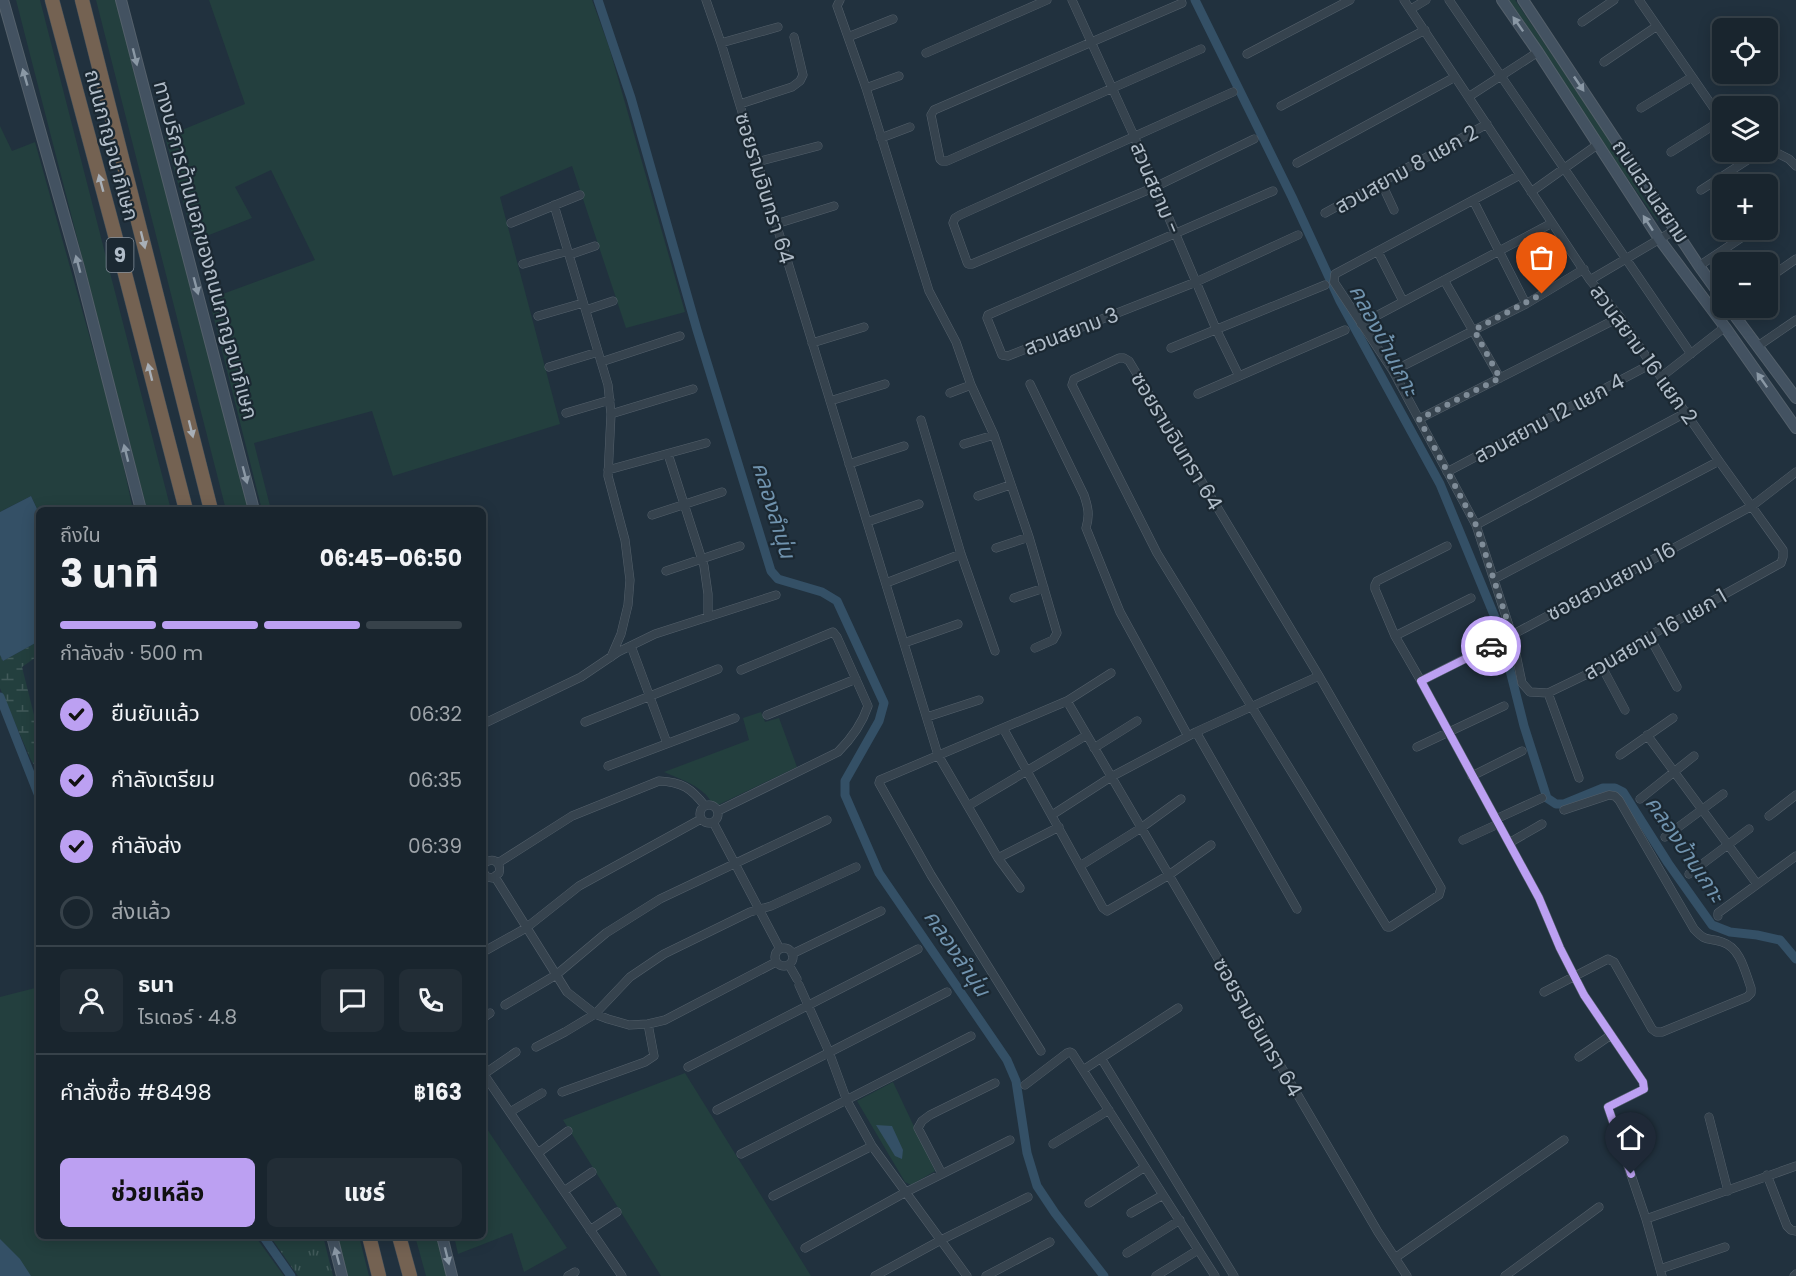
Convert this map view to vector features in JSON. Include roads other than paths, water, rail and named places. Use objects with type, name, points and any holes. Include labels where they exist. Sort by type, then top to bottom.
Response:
[{"type":"highway","name":"ถนนกาญจนาภิเษก","points":[[52,0],[185,507]]},
{"type":"highway","name":"ถนนกาญจนาภิเษก","points":[[82,0],[210,507]]},
{"type":"highway","points":[[370,1239],[379,1276]]},
{"type":"highway","points":[[400,1239],[410,1276]]},
{"type":"main road","points":[[3,0],[79,267],[140,507]]},
{"type":"main road","name":"ทางบริการด้านนอกของถนนกาญจนาภิเษก","points":[[121,0],[253,507]]},
{"type":"main road","name":"ถนนสวนสยาม","points":[[1502,0],[1660,240],[1796,428]]},
{"type":"main road","name":"ถนนสวนสยาม","points":[[1523,0],[1712,284]]},
{"type":"main road","points":[[1737,318],[1795,394]]},
{"type":"main road","points":[[333,1239],[342,1276]]},
{"type":"main road","points":[[443,1239],[452,1276]]},
{"type":"street","name":"ซอยรามอินทรา 64","points":[[706,0],[740,104],[938,755],[998,858],[1020,888]]},
{"type":"street","points":[[840,0],[837,6],[866,88],[929,291],[956,342],[971,385],[994,435],[1029,537],[1057,633],[1053,640],[1035,648]]},
{"type":"street","points":[[926,53],[1047,0]]},
{"type":"street","name":"สวนสยาม -","points":[[1071,0],[1134,136],[1216,329],[1239,376]]},
{"type":"street","points":[[1247,54],[1350,0]]},
{"type":"street","name":"สวนสยาม 16 แยก 2","points":[[1404,0],[1470,96],[1486,124],[1590,280],[1620,317],[1650,364],[1783,550],[1783,557]]},
{"type":"street","points":[[1410,9],[1426,0]]},
{"type":"street","points":[[1449,0],[1691,354]]},
{"type":"street","points":[[1582,22],[1614,0]]},
{"type":"street","points":[[1639,0],[1712,106]]},
{"type":"street","points":[[1182,3],[933,110],[931,116],[940,159],[946,161],[1201,49]]},
{"type":"street","points":[[848,37],[893,19]]},
{"type":"street","points":[[1604,62],[1657,26]]},
{"type":"street","points":[[721,43],[778,27]]},
{"type":"street","points":[[1281,106],[1425,30]]},
{"type":"street","points":[[740,104],[792,87],[800,81],[802,75],[794,37]]},
{"type":"street","points":[[1470,96],[1538,52]]},
{"type":"street","points":[[866,88],[899,76]]},
{"type":"street","points":[[1297,163],[1455,77]]},
{"type":"street","points":[[1641,108],[1692,77]]},
{"type":"street","points":[[1233,92],[955,218],[953,223],[967,262],[972,264],[1155,187],[1254,139]]},
{"type":"street","name":"สวนสยาม 8 แยก 2","points":[[1325,213],[1486,124]]},
{"type":"street","points":[[1671,152],[1712,126]]},
{"type":"street","points":[[881,138],[910,127]]},
{"type":"street","points":[[1532,192],[1597,145]]},
{"type":"street","points":[[757,162],[818,146]]},
{"type":"street","points":[[1778,154],[1796,166]]},
{"type":"street","points":[[1701,190],[1744,162]]},
{"type":"street","points":[[1520,176],[1335,274],[1334,282],[1393,371],[1476,525],[1494,579],[1522,683],[1530,692],[1548,693],[1580,778]]},
{"type":"street","points":[[1381,182],[1394,210]]},
{"type":"street","name":"สวนสยาม 3","points":[[1273,191],[988,315],[987,318],[1002,355],[1008,356],[1196,282],[1298,235]]},
{"type":"street","points":[[511,223],[580,195]]},
{"type":"street","points":[[1473,200],[1526,304]]},
{"type":"street","points":[[554,205],[608,385],[610,400],[608,476],[625,540],[630,580],[628,605],[621,634],[611,657]]},
{"type":"street","points":[[776,224],[834,206]]},
{"type":"street","points":[[1361,324],[1552,223]]},
{"type":"street","points":[[1590,280],[1675,230]]},
{"type":"street","points":[[1699,266],[1738,240]]},
{"type":"street","points":[[523,264],[595,246]]},
{"type":"street","points":[[1378,252],[1403,302]]},
{"type":"street","points":[[1778,271],[1796,259]]},
{"type":"street","points":[[1393,371],[1526,304],[1584,269]]},
{"type":"street","points":[[1444,280],[1500,378]]},
{"type":"street","points":[[1171,348],[1325,285]]},
{"type":"street","points":[[538,316],[613,301]]},
{"type":"street","points":[[1419,419],[1620,317]]},
{"type":"street","points":[[1758,346],[1796,320]]},
{"type":"street","points":[[812,343],[864,327]]},
{"type":"street","points":[[1661,377],[1725,327]]},
{"type":"street","points":[[1198,394],[1345,330]]},
{"type":"street","points":[[601,362],[680,336]]},
{"type":"street","points":[[549,367],[598,352]]},
{"type":"street","name":"ซอยรามอินทรา 64","points":[[1119,358],[1124,358],[1129,362],[1319,676],[1441,888],[1439,894],[1388,928],[1157,553],[1072,385],[1074,379],[1119,358]]},
{"type":"street","name":"สวนสยาม 12 แยก 4","points":[[1447,472],[1650,364]]},
{"type":"street","points":[[830,401],[885,384]]},
{"type":"street","points":[[1030,384],[1084,495],[1089,510],[1086,528],[1120,612],[1297,909]]},
{"type":"street","points":[[950,393],[971,385]]},
{"type":"street","points":[[611,414],[693,389]]},
{"type":"street","points":[[566,414],[610,400]]},
{"type":"street","points":[[1476,525],[1686,412]]},
{"type":"street","points":[[921,420],[961,554],[995,651]]},
{"type":"street","points":[[964,444],[994,435]]},
{"type":"street","points":[[609,470],[706,443]]},
{"type":"street","points":[[849,464],[904,446]]},
{"type":"street","points":[[668,454],[702,558],[708,594],[708,617]]},
{"type":"street","points":[[1494,579],[1719,461]]},
{"type":"street","name":"ซอยสวนสยาม 16","points":[[1421,681],[1752,506],[1796,472]]},
{"type":"street","points":[[978,496],[1011,485]]},
{"type":"street","points":[[652,515],[722,492]]},
{"type":"street","points":[[867,522],[919,504]]},
{"type":"street","points":[[996,548],[1029,537]]},
{"type":"street","points":[[666,571],[740,546]]},
{"type":"street","points":[[1447,546],[1377,581],[1376,589],[1395,636],[1539,898],[1560,948],[1584,995],[1645,1085],[1644,1089],[1608,1107],[1646,1219],[1661,1273],[1725,1247]]},
{"type":"street","points":[[886,583],[961,554]]},
{"type":"street","name":"สวนสยาม 16 แยก 1","points":[[1548,693],[1602,667],[1649,636],[1781,563],[1783,557]]},
{"type":"street","points":[[1014,598],[1044,588]]},
{"type":"street","points":[[486,723],[581,677],[611,657],[655,634],[776,595]]},
{"type":"street","points":[[1395,636],[1471,598]]},
{"type":"street","points":[[904,643],[958,624]]},
{"type":"street","points":[[718,811],[838,752],[848,742],[864,717],[868,706],[833,632],[741,670]]},
{"type":"street","points":[[1649,636],[1677,687]]},
{"type":"street","points":[[631,646],[667,743]]},
{"type":"street","points":[[1602,667],[1625,710]]},
{"type":"street","points":[[585,722],[718,669]]},
{"type":"street","points":[[1041,1051],[931,875],[879,786],[880,780],[1067,701],[1111,673]]},
{"type":"street","points":[[1052,815],[1111,777],[1192,734],[1319,676]]},
{"type":"street","points":[[767,715],[856,679]]},
{"type":"street","points":[[927,717],[979,700]]},
{"type":"street","name":"ซอยรามอินทรา 64","points":[[1067,701],[1407,1276]]},
{"type":"street","points":[[1417,747],[1504,706]]},
{"type":"street","points":[[608,766],[735,718]]},
{"type":"street","points":[[1620,755],[1673,718]]},
{"type":"street","points":[[1094,748],[1137,721]]},
{"type":"street","points":[[1004,728],[1103,908],[1107,911],[1168,875],[1211,845]]},
{"type":"street","points":[[968,806],[1087,735]]},
{"type":"street","points":[[1647,735],[1757,884]]},
{"type":"street","points":[[1472,776],[1522,751]]},
{"type":"street","points":[[1640,799],[1694,756]]},
{"type":"street","points":[[498,863],[572,816],[659,781],[684,786],[697,795],[705,806]]},
{"type":"street","points":[[1665,837],[1723,794]]},
{"type":"street","points":[[1544,992],[1608,959],[1614,962],[1652,1029],[1656,1032],[1662,1032],[1747,997],[1751,993],[1737,951],[1727,944],[1702,939],[1694,929],[1615,796],[1609,795],[1564,810]]},
{"type":"street","points":[[1769,816],[1796,795]]},
{"type":"street","points":[[1463,840],[1542,798]]},
{"type":"street","points":[[1080,866],[1141,828],[1181,799]]},
{"type":"street","points":[[705,806],[714,806],[718,811],[717,819],[713,822],[705,823],[701,819],[701,810],[705,806]]},
{"type":"street","points":[[486,950],[526,928],[579,886],[701,819]]},
{"type":"street","points":[[505,1005],[556,975],[606,933],[660,899],[827,820]]},
{"type":"street","points":[[713,822],[780,949]]},
{"type":"street","points":[[1509,843],[1542,824]]},
{"type":"street","points":[[998,858],[1059,827]]},
{"type":"street","points":[[1689,874],[1749,829]]},
{"type":"street","points":[[1718,916],[1718,913],[1796,856]]},
{"type":"street","points":[[486,863],[490,860],[498,863]]},
{"type":"street","points":[[498,863],[500,871],[490,879],[526,928],[567,992],[595,1014],[629,1025],[665,1020],[776,962]]},
{"type":"street","points":[[536,1047],[595,1014],[630,977],[664,954],[750,912],[771,906],[856,867]]},
{"type":"street","points":[[792,954],[881,911]]},
{"type":"street","points":[[786,948],[792,954],[793,960],[789,965],[784,966],[776,962],[775,956],[780,949],[786,948]]},
{"type":"street","points":[[688,1067],[918,949]]},
{"type":"street","points":[[789,965],[829,1052],[847,1101],[872,1146],[967,1276]]},
{"type":"street","points":[[717,1110],[947,992]]},
{"type":"street","points":[[1083,1070],[1178,1008]]},
{"type":"street","points":[[562,1092],[645,1062],[654,1056],[648,1024]]},
{"type":"street","points":[[1579,1057],[1611,1035]]},
{"type":"street","points":[[741,1154],[971,1036]]},
{"type":"street","points":[[486,1071],[516,1052]]},
{"type":"street","points":[[1025,1085],[1070,1052],[1215,1276]]},
{"type":"street","points":[[1101,1058],[1234,1276]]},
{"type":"street","points":[[486,1077],[622,1276]]},
{"type":"street","points":[[942,1174],[918,1128],[922,1121],[995,1083]]},
{"type":"street","points":[[510,1112],[542,1093]]},
{"type":"street","points":[[1053,1144],[1109,1110]]},
{"type":"street","points":[[1708,1117],[1728,1191]]},
{"type":"street","points":[[538,1153],[568,1131]]},
{"type":"street","points":[[805,1248],[906,1192],[1010,1140]]},
{"type":"street","points":[[1395,1258],[1564,1140]]},
{"type":"street","points":[[773,1196],[872,1146]]},
{"type":"street","points":[[1646,1219],[1796,1166]]},
{"type":"street","points":[[1089,1203],[1145,1167]]},
{"type":"street","points":[[564,1191],[592,1172]]},
{"type":"street","points":[[1767,1175],[1787,1226],[1796,1231]]},
{"type":"street","points":[[1131,1213],[1163,1196]]},
{"type":"street","points":[[874,1276],[1028,1197]]},
{"type":"street","points":[[1505,1276],[1599,1207]]},
{"type":"street","points":[[590,1230],[617,1212]]},
{"type":"street","points":[[1127,1253],[1180,1220]]},
{"type":"street","points":[[986,1276],[1050,1242]]},
{"type":"street","points":[[1156,1276],[1198,1250]]},
{"type":"water","points":[[31,496],[36,507],[36,643],[3,661],[0,655],[0,512]]},
{"type":"water","points":[[876,1125],[892,1126],[903,1150],[902,1159],[895,1156]]},
{"type":"water","points":[[0,1239],[20,1259],[31,1276],[0,1276]]},
{"type":"waterway","name":"คลองลำนุ่น","points":[[598,0],[631,98],[697,330],[771,571],[778,579],[822,592],[837,601],[884,703],[879,721],[845,781],[845,795],[879,873],[1007,1060],[1016,1081],[1027,1153],[1037,1186],[1104,1276]]},
{"type":"waterway","name":"คลองบ้านเกาะ","points":[[1195,0],[1292,197],[1340,301],[1440,484],[1499,627],[1524,726],[1547,798],[1556,804],[1564,804],[1603,788],[1615,788],[1623,792],[1668,863],[1712,925],[1730,932],[1780,940],[1796,959]]},
{"type":"waterway","points":[[0,697],[36,788]]},
{"type":"waterway","points":[[265,1239],[291,1276]]}]
